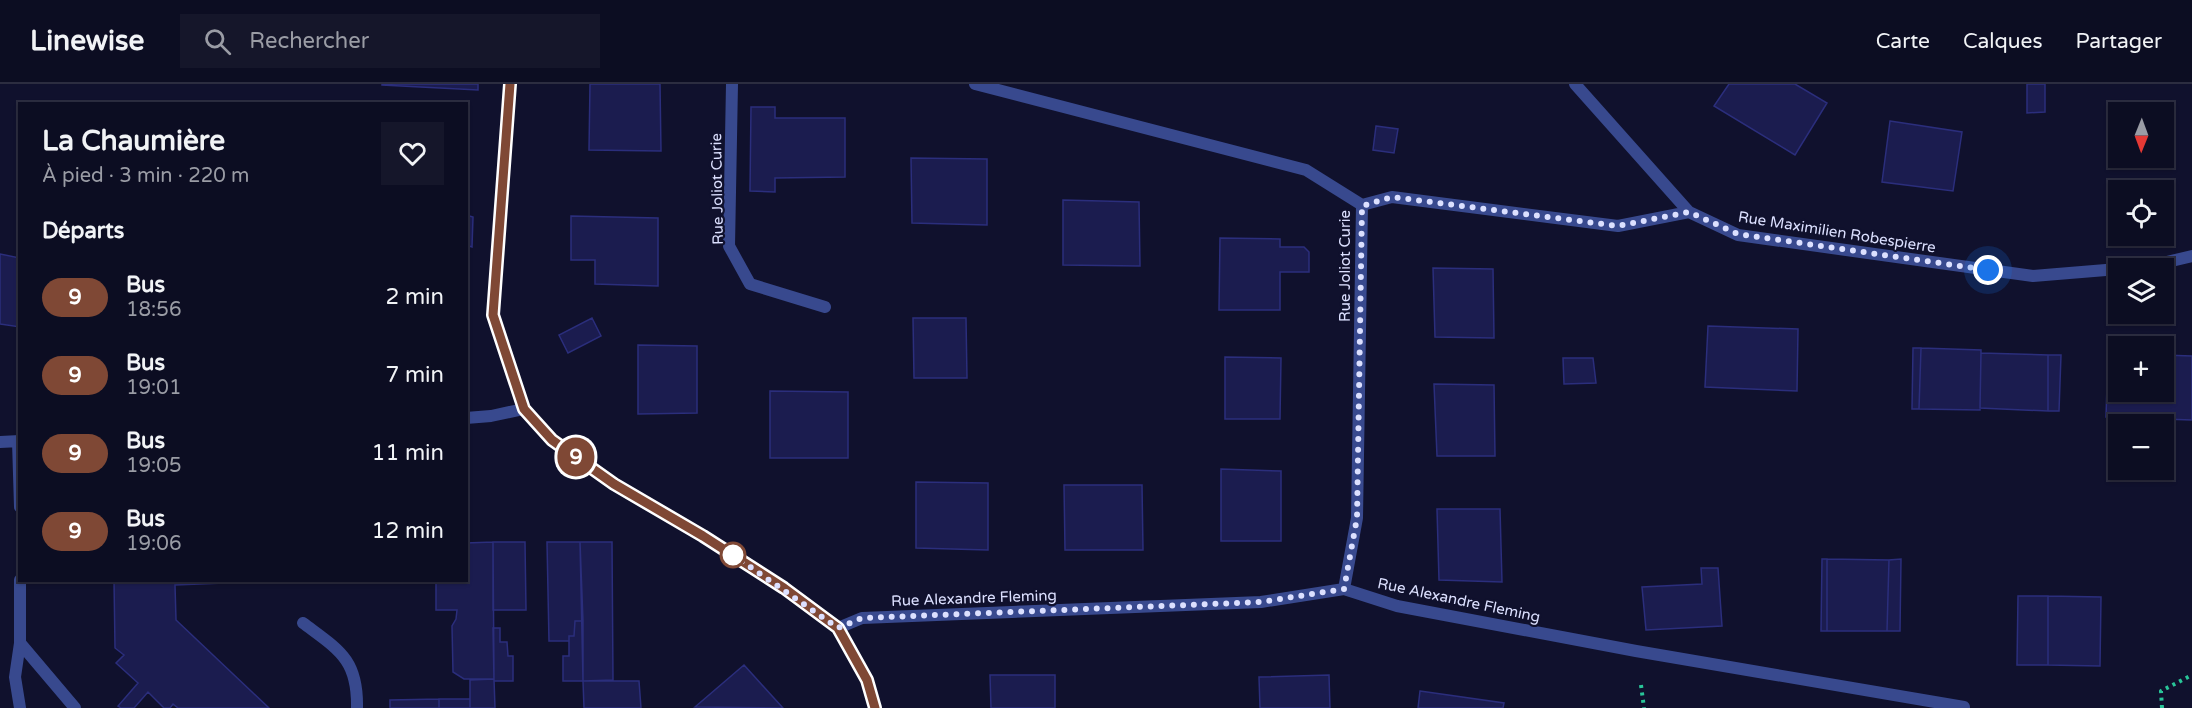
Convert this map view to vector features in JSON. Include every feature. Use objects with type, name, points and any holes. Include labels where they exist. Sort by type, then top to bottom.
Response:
[{"type":"street","points":[[510,84],[493,315],[524,409],[552,440],[614,484],[703,536],[784,588],[838,628],[867,680],[875,708]]},
{"type":"street","name":"Rue Joliot Curie","points":[[732,84],[729,246],[750,284],[825,307]]},
{"type":"street","name":"Rue Joliot Curie","points":[[975,84],[1306,170],[1362,206],[1357,518],[1344,589]]},
{"type":"street","name":"Rue Maximilien Robespierre","points":[[1575,84],[1689,212],[1738,234],[2033,276],[2108,270]]},
{"type":"street","points":[[1362,206],[1392,197],[1618,226],[1689,212]]},
{"type":"street","points":[[2174,260],[2192,256]]},
{"type":"street","points":[[468,418],[524,409]]},
{"type":"street","points":[[0,442],[18,441]]},
{"type":"street","points":[[20,582],[20,643],[15,677],[20,708]]},
{"type":"street","name":"Rue Alexandre Fleming","points":[[838,628],[862,618],[1261,602],[1344,589],[1397,606],[1648,653],[1964,707]]},
{"type":"street","points":[[303,623],[344,653],[357,688],[357,708]]},
{"type":"street","points":[[20,643],[75,708]]},
{"type":"path","points":[[2162,708],[2161,691],[2192,675]]},
{"type":"building","points":[[478,84],[478,90],[382,85]]},
{"type":"building","points":[[590,84],[660,84],[661,151],[589,150]]},
{"type":"building","points":[[1729,84],[1795,84],[1827,103],[1795,155],[1714,106]]},
{"type":"building","points":[[2027,84],[2045,84],[2045,112],[2027,113]]},
{"type":"building","points":[[751,107],[775,107],[775,118],[845,118],[845,177],[775,178],[775,192],[750,191]]},
{"type":"building","points":[[1890,121],[1962,132],[1953,191],[1882,182]]},
{"type":"building","points":[[1376,126],[1398,129],[1394,153],[1373,150]]},
{"type":"building","points":[[911,158],[987,159],[987,225],[912,223]]},
{"type":"building","points":[[1063,200],[1139,202],[1140,266],[1063,265]]},
{"type":"building","points":[[468,216],[473,217],[472,247],[468,246]]},
{"type":"building","points":[[571,216],[658,218],[658,286],[595,284],[595,260],[571,260]]},
{"type":"building","points":[[1220,238],[1280,239],[1280,247],[1304,247],[1309,252],[1309,272],[1280,272],[1280,310],[1219,310]]},
{"type":"building","points":[[0,254],[18,258],[18,327],[0,324]]},
{"type":"building","points":[[1433,268],[1493,269],[1494,338],[1435,337]]},
{"type":"building","points":[[592,318],[601,336],[568,353],[559,335]]},
{"type":"building","points":[[913,318],[966,318],[967,378],[914,378]]},
{"type":"building","points":[[1708,326],[1798,329],[1797,391],[1705,387]]},
{"type":"building","points":[[638,345],[697,346],[697,413],[638,414]]},
{"type":"building","points":[[1913,348],[1921,348],[1919,409],[1912,409]]},
{"type":"building","points":[[1921,348],[1981,350],[1980,410],[1919,409]]},
{"type":"building","points":[[1981,353],[2048,355],[2048,411],[1980,408]]},
{"type":"building","points":[[2108,354],[2108,402],[2174,402],[2174,355],[2192,356],[2192,420],[2174,419],[2174,414],[2108,414],[2106,417]]},
{"type":"building","points":[[2048,355],[2061,355],[2059,411],[2048,411]]},
{"type":"building","points":[[1225,357],[1281,358],[1280,419],[1225,419]]},
{"type":"building","points":[[1563,358],[1593,358],[1596,383],[1564,384]]},
{"type":"building","points":[[1434,384],[1494,385],[1495,456],[1437,456]]},
{"type":"building","points":[[770,391],[848,392],[848,458],[770,458]]},
{"type":"building","points":[[1221,469],[1281,471],[1281,541],[1221,541]]},
{"type":"building","points":[[916,482],[988,483],[988,550],[916,548]]},
{"type":"building","points":[[1064,485],[1142,485],[1143,550],[1065,550]]},
{"type":"building","points":[[1437,509],[1500,509],[1502,582],[1439,580]]},
{"type":"building","points":[[493,542],[494,679],[464,679],[453,672],[452,626],[457,610],[436,610],[436,582],[468,582],[468,543]]},
{"type":"building","points":[[493,542],[525,542],[526,610],[493,610]]},
{"type":"building","points":[[547,542],[580,542],[583,621],[575,621],[574,636],[569,636],[569,641],[549,641]]},
{"type":"building","points":[[580,542],[612,542],[613,680],[583,681]]},
{"type":"building","points":[[1822,559],[1827,559],[1827,631],[1821,631]]},
{"type":"building","points":[[1827,559],[1889,560],[1887,631],[1827,631]]},
{"type":"building","points":[[1901,559],[1900,631],[1887,631],[1889,560]]},
{"type":"building","points":[[1701,568],[1718,568],[1722,626],[1646,630],[1642,587],[1702,584]]},
{"type":"building","points":[[114,582],[249,582],[175,585],[176,620],[269,708],[178,708],[173,704],[170,708],[164,708],[148,692],[134,708],[121,708],[118,706],[138,683],[116,663],[124,655],[115,648]]},
{"type":"building","points":[[2018,596],[2048,596],[2048,665],[2017,665]]},
{"type":"building","points":[[2048,596],[2101,597],[2100,666],[2048,665]]},
{"type":"building","points":[[575,621],[583,621],[583,681],[563,681],[563,656],[569,656],[569,636],[574,636]]},
{"type":"building","points":[[493,628],[500,628],[500,642],[507,642],[508,656],[513,656],[513,681],[494,681]]},
{"type":"building","points":[[744,665],[783,708],[695,707]]},
{"type":"building","points":[[990,675],[1055,675],[1055,708],[991,708]]},
{"type":"building","points":[[1329,675],[1330,708],[1260,708],[1259,677]]},
{"type":"building","points":[[494,679],[495,708],[470,708],[470,680]]},
{"type":"building","points":[[583,681],[639,681],[641,708],[584,708]]},
{"type":"building","points":[[1420,691],[1504,703],[1503,708],[1418,708]]},
{"type":"building","points":[[439,699],[470,699],[470,708],[439,708]]},
{"type":"building","points":[[439,699],[439,708],[390,708],[390,700]]},
{"type":"bus line","name":"9","points":[[510,84],[493,315],[524,409],[552,440],[614,484],[703,536],[784,588],[838,628],[867,680],[875,708]]},
{"type":"route","points":[[733,555],[784,588],[838,628],[862,618],[1261,602],[1344,589],[1357,518],[1362,206],[1392,197],[1618,226],[1689,212],[1738,234],[1988,270]]}]
